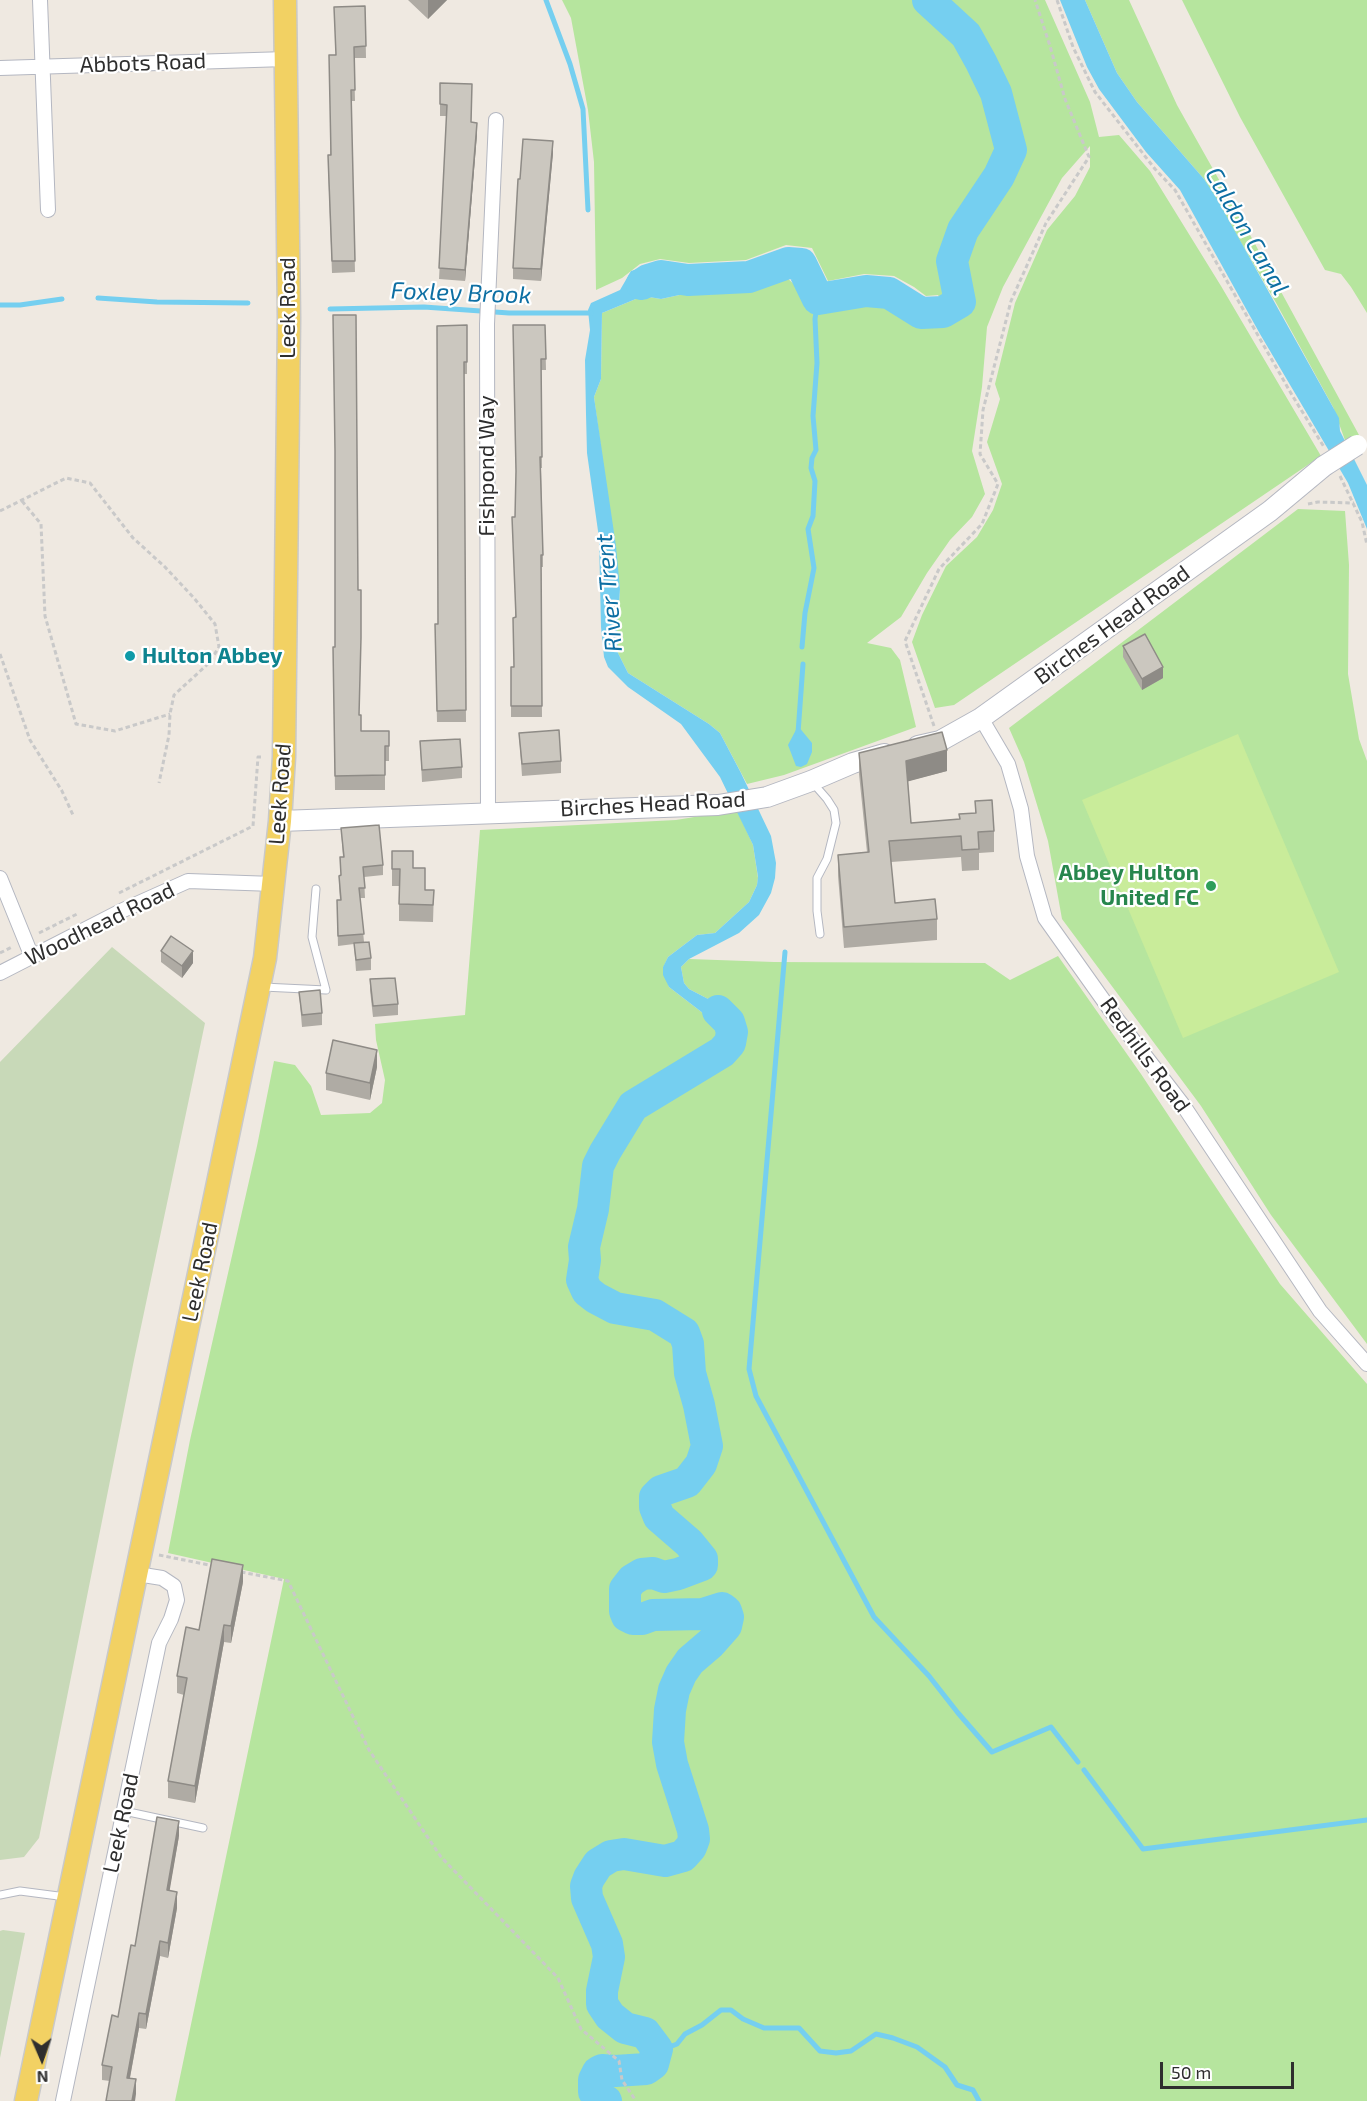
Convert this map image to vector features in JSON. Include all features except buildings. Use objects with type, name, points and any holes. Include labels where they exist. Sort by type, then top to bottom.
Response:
[{"type":"main road","name":"Leek Road","points":[[26,2101],[265,958],[280,821],[284,757],[289,318],[285,0]]},
{"type":"street","points":[[40,0],[48,210]]},
{"type":"street","name":"Abbots Road","points":[[0,68],[285,59]]},
{"type":"street","name":"Fishpond Way","points":[[488,812],[487,324],[496,120]]},
{"type":"street","name":"Birches Head Road","points":[[280,821],[718,805],[767,796],[853,763],[940,741],[981,718],[1270,512],[1329,462],[1362,442]]},
{"type":"street","name":"Redhills Road","points":[[981,718],[1008,764],[1021,809],[1027,856],[1046,918],[1116,1018],[1183,1105],[1320,1311],[1367,1364]]},
{"type":"street","points":[[0,878],[32,957]]},
{"type":"street","name":"Woodhead Road","points":[[0,973],[122,911],[188,881],[274,884]]},
{"type":"street","name":"Leek Road","points":[[63,2101],[159,1643],[171,1619],[177,1600],[174,1586],[162,1578],[137,1574]]},
{"type":"lane","points":[[811,781],[834,810],[836,823],[826,860],[817,878],[820,934]]},
{"type":"lane","points":[[259,987],[326,990],[312,937],[316,889]]},
{"type":"lane","points":[[124,1811],[203,1828]]},
{"type":"lane","points":[[0,1895],[20,1891],[69,1898]]},
{"type":"path","points":[[940,741],[905,641],[939,569],[982,524],[998,484],[980,454],[983,410],[1011,301],[1046,223],[1089,157],[1065,99],[1035,0]]},
{"type":"path","points":[[1057,0],[1074,47],[1095,92],[1155,169],[1175,190],[1354,503],[1362,522],[1367,545]]},
{"type":"path","points":[[0,511],[66,478],[90,483],[133,538],[164,566],[215,624],[219,647],[209,663],[174,695],[159,783]]},
{"type":"path","points":[[22,501],[41,524],[45,616],[76,724],[115,731],[170,714]]},
{"type":"path","points":[[1270,512],[1318,502],[1354,503]]},
{"type":"path","points":[[0,654],[30,740],[62,791],[73,815]]},
{"type":"path","points":[[118,893],[253,826],[258,757],[284,757]]},
{"type":"path","points":[[0,953],[87,909]]},
{"type":"path","points":[[141,1551],[221,1567]]},
{"type":"path","points":[[232,1570],[288,1581],[369,1750],[441,1857],[558,1978],[581,2029],[619,2061],[622,2080],[636,2101]]},
{"type":"green space","points":[[562,0],[1045,0],[1090,102],[1099,137],[1119,135],[1150,171],[1321,456],[954,705],[935,708],[912,642],[922,615],[946,566],[977,537],[993,510],[1002,484],[987,442],[1000,399],[995,384],[1015,303],[1047,230],[1075,196],[1090,167],[1090,146],[1062,178],[1003,287],[987,327],[982,387],[972,451],[985,494],[972,517],[950,540],[927,573],[901,617],[867,643],[891,648],[900,660],[916,727],[784,775],[747,784],[720,733],[628,673],[618,653],[620,589],[594,397],[601,379],[602,313],[643,296],[661,299],[684,294],[708,295],[761,284],[785,276],[797,287],[799,295],[824,308],[870,304],[892,309],[908,319],[953,323],[938,295],[926,296],[894,276],[864,274],[828,281],[812,248],[786,245],[746,260],[689,263],[660,259],[640,264],[622,278],[596,290],[594,162],[588,110],[571,18]]},
{"type":"green space","points":[[1085,0],[1129,0],[1177,105],[1359,435],[1346,443],[1333,407],[1204,179],[1137,102],[1117,73]]},
{"type":"green space","points":[[1182,0],[1367,0],[1367,313],[1341,274],[1325,270],[1240,117]]},
{"type":"green space","points":[[1298,509],[1345,511],[1349,565],[1348,674],[1359,739],[1367,761],[1367,1344],[1271,1215],[1201,1106],[1062,919],[1048,841],[1024,762],[1009,728]]},
{"type":"green space","name":"Abbey Hulton United FC","points":[[1238,734],[1339,972],[1183,1038],[1082,800]]},
{"type":"green space","points":[[737,810],[753,845],[757,885],[749,902],[715,933],[697,935],[668,957],[663,968],[669,987],[721,1027],[723,1036],[718,1045],[738,1048],[742,1042],[740,1026],[735,1018],[712,1001],[689,989],[684,983],[681,967],[689,959],[774,962],[985,963],[1010,980],[1058,956],[1141,1074],[1280,1284],[1367,1384],[1367,2101],[175,2101],[284,1579],[168,1553],[190,1440],[274,1061],[295,1065],[311,1086],[321,1115],[370,1113],[382,1103],[385,1080],[376,1040],[375,1024],[465,1015],[480,830],[676,820]]},
{"type":"green space","points":[[112,947],[205,1023],[134,1360],[39,1838],[24,1857],[0,1860],[0,1062]]},
{"type":"green space","points":[[0,1931],[25,1933],[0,2058]]},
{"type":"water","points":[[1060,0],[1085,0],[1117,73],[1137,102],[1204,179],[1217,199],[1339,418],[1340,431],[1367,485],[1367,529],[1348,483],[1260,334],[1180,190],[1146,152],[1099,89],[1087,67]]},
{"type":"water","points":[[645,267],[682,274],[684,294],[661,299],[643,296],[602,313],[601,379],[594,397],[616,546],[620,589],[618,653],[628,673],[720,733],[771,836],[776,863],[775,878],[771,893],[759,915],[739,933],[689,959],[681,967],[684,983],[689,989],[712,1001],[735,1018],[742,1034],[742,1042],[738,1049],[718,1045],[723,1036],[721,1027],[669,987],[663,975],[663,967],[668,957],[697,935],[715,933],[749,902],[758,877],[753,845],[720,777],[681,724],[628,687],[608,667],[604,657],[599,538],[587,453],[585,360],[590,330],[588,310],[591,303],[620,290],[631,271]]},
{"type":"water","points":[[798,726],[812,743],[812,752],[807,764],[801,767],[796,766],[788,745]]},
{"type":"waterway","points":[[546,0],[570,64],[583,109],[588,210]]},
{"type":"waterway","name":"River Trent","points":[[642,284],[661,276],[688,280],[749,277],[788,263],[801,264],[818,299],[866,291],[889,293],[921,313],[943,312],[960,302],[952,261],[963,230],[999,176],[1011,150],[996,93],[981,62],[966,35],[928,0]]},
{"type":"waterway","name":"Foxley Brook","points":[[98,298],[157,302],[248,303]]},
{"type":"waterway","name":"Foxley Brook","points":[[0,305],[20,305],[62,299]]},
{"type":"waterway","points":[[802,647],[805,613],[814,568],[808,529],[813,516],[815,481],[811,468],[816,450],[813,416],[817,363],[815,319],[818,299]]},
{"type":"waterway","name":"Foxley Brook","points":[[330,309],[424,307],[509,313],[591,313]]},
{"type":"waterway","points":[[798,733],[803,664]]},
{"type":"waterway","points":[[785,952],[749,1369],[756,1396],[874,1617],[929,1676],[992,1752],[1051,1727],[1078,1762]]},
{"type":"waterway","name":"River Trent","points":[[606,2101],[594,2092],[594,2080],[598,2072],[646,2069],[653,2064],[657,2049],[645,2033],[625,2028],[610,2016],[602,2004],[602,1991],[609,1957],[607,1944],[587,1898],[586,1886],[598,1864],[611,1856],[624,1854],[665,1861],[683,1856],[691,1847],[694,1839],[693,1830],[672,1764],[668,1742],[670,1710],[674,1690],[681,1674],[690,1661],[726,1626],[728,1617],[722,1608],[703,1614],[653,1615],[642,1619],[633,1619],[627,1616],[625,1611],[625,1589],[632,1580],[642,1574],[653,1573],[664,1577],[702,1565],[702,1559],[689,1543],[659,1517],[655,1507],[655,1497],[661,1491],[687,1482],[701,1464],[707,1446],[690,1373],[688,1344],[684,1333],[655,1315],[615,1308],[587,1291],[582,1280],[584,1247],[593,1209],[598,1166],[605,1152],[633,1106],[722,1052],[730,1043],[732,1032],[729,1022],[718,1011]]},
{"type":"waterway","points":[[1084,1770],[1143,1849],[1367,1820]]},
{"type":"waterway","points":[[657,2049],[677,2044],[685,2034],[702,2025],[721,2010],[731,2010],[743,2019],[764,2028],[799,2028],[820,2051],[836,2053],[851,2051],[876,2034],[893,2038],[917,2047],[945,2067],[957,2085],[973,2090],[979,2101]]},
{"type":"place","name":"Hulton Abbey","points":[[130,656]]},
{"type":"place","name":"Abbey Hulton United FC","points":[[1211,886]]},
{"type":"water label","name":"Caldon Canal","points":[[1247,231]]}]
